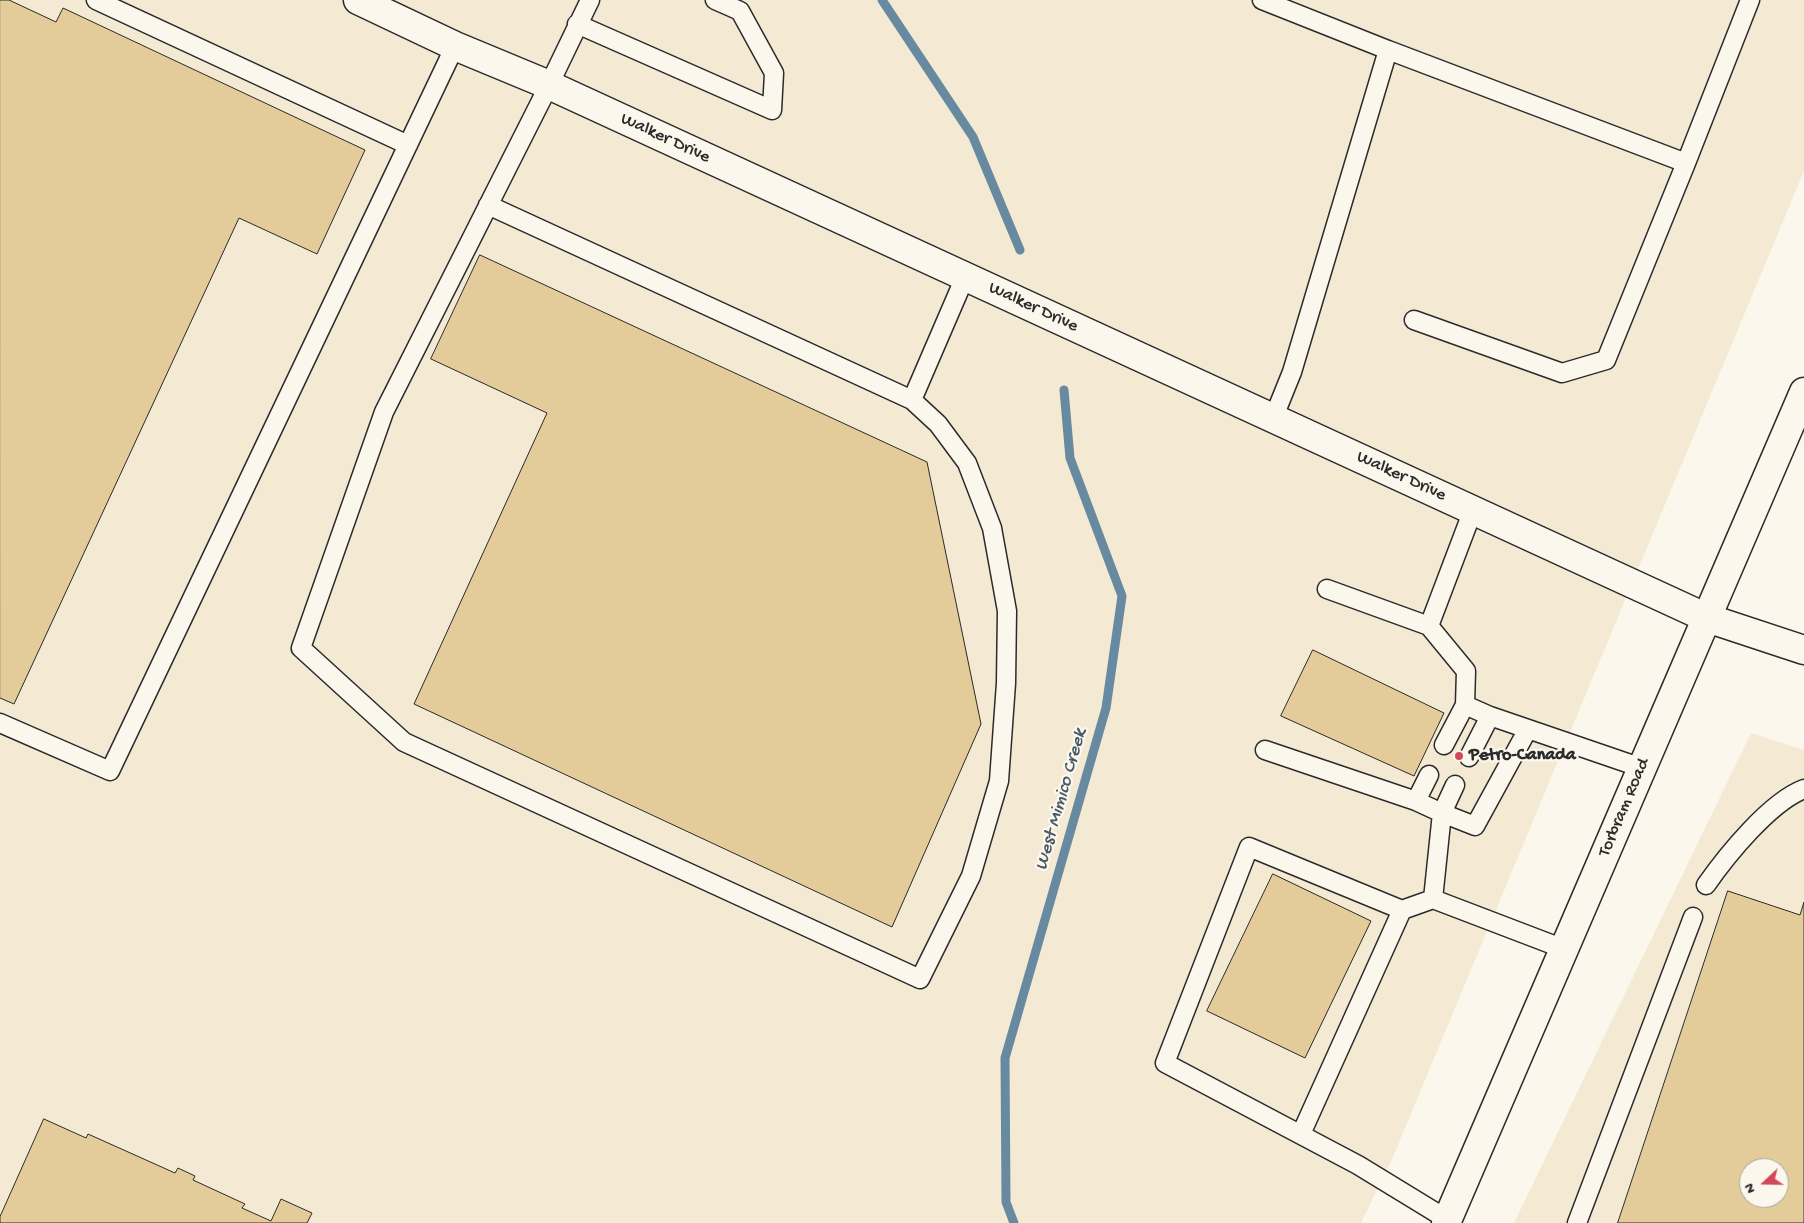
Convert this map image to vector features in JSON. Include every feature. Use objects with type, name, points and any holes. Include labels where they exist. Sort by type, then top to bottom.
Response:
[{"type":"street","name":"Walker Drive","points":[[358,0],[1707,618],[1804,650]]},
{"type":"street","name":"Torbram Road","points":[[1448,1222],[1804,392]]},
{"type":"lane","points":[[96,0],[408,145]]},
{"type":"lane","points":[[488,205],[912,400],[938,424],[967,462],[992,528],[1007,611],[1006,683],[999,781],[971,876],[920,979],[404,742],[301,648],[384,412],[488,205],[549,86],[590,0]]},
{"type":"lane","points":[[577,24],[772,110],[774,74],[740,11],[715,0]]},
{"type":"lane","points":[[1262,0],[1686,163]]},
{"type":"lane","points":[[1414,320],[1562,373],[1606,360],[1750,0]]},
{"type":"lane","points":[[0,722],[110,771],[455,46]]},
{"type":"lane","points":[[1273,419],[1292,372],[1388,50]]},
{"type":"lane","points":[[912,400],[965,277]]},
{"type":"lane","points":[[1429,626],[1474,510]]},
{"type":"lane","points":[[1327,589],[1429,626],[1466,671],[1465,704],[1444,745]]},
{"type":"lane","points":[[1465,704],[1490,716],[1642,768]]},
{"type":"lane","points":[[1469,757],[1490,716]]},
{"type":"lane","points":[[1265,750],[1416,801],[1476,826],[1528,729]]},
{"type":"lane","points":[[1416,801],[1429,775]]},
{"type":"lane","points":[[1433,899],[1442,813],[1455,785]]},
{"type":"lane","points":[[1706,885],[1723,860],[1750,831],[1792,793],[1804,789]]},
{"type":"lane","points":[[1448,1222],[1358,1165],[1165,1063],[1249,847],[1402,910],[1433,899],[1564,948]]},
{"type":"lane","points":[[1301,1134],[1402,910]]},
{"type":"lane","points":[[1577,1223],[1693,917]]},
{"type":"shaded area","points":[[0,0],[1804,0],[1804,171],[1393,1157],[1361,1223],[0,1223]]},
{"type":"shaded area","points":[[1751,733],[1804,750],[1804,1223],[1514,1223]]},
{"type":"building","points":[[0,0],[9,0],[56,22],[63,8],[365,150],[317,254],[239,218],[14,704],[0,698]]},
{"type":"building","points":[[480,255],[927,462],[981,724],[892,927],[414,704],[547,413],[431,359]]},
{"type":"building","points":[[1313,650],[1444,713],[1414,776],[1281,716]]},
{"type":"building","points":[[1273,874],[1371,921],[1305,1058],[1207,1011]]},
{"type":"building","points":[[1728,891],[1800,915],[1804,902],[1804,1223],[1618,1223]]},
{"type":"building","points":[[44,1119],[86,1138],[88,1134],[175,1173],[178,1168],[195,1176],[193,1180],[245,1204],[242,1208],[271,1221],[281,1199],[312,1213],[307,1223],[0,1223],[0,1217]]},
{"type":"waterway","name":"West Mimico Creek","points":[[882,0],[973,137],[1020,250]]},
{"type":"waterway","name":"West Mimico Creek","points":[[1014,1223],[1006,1202],[1005,1058],[1106,708],[1122,596],[1070,458],[1064,390]]},
{"type":"place","name":"Petro-Canada","points":[[1459,756]]}]
